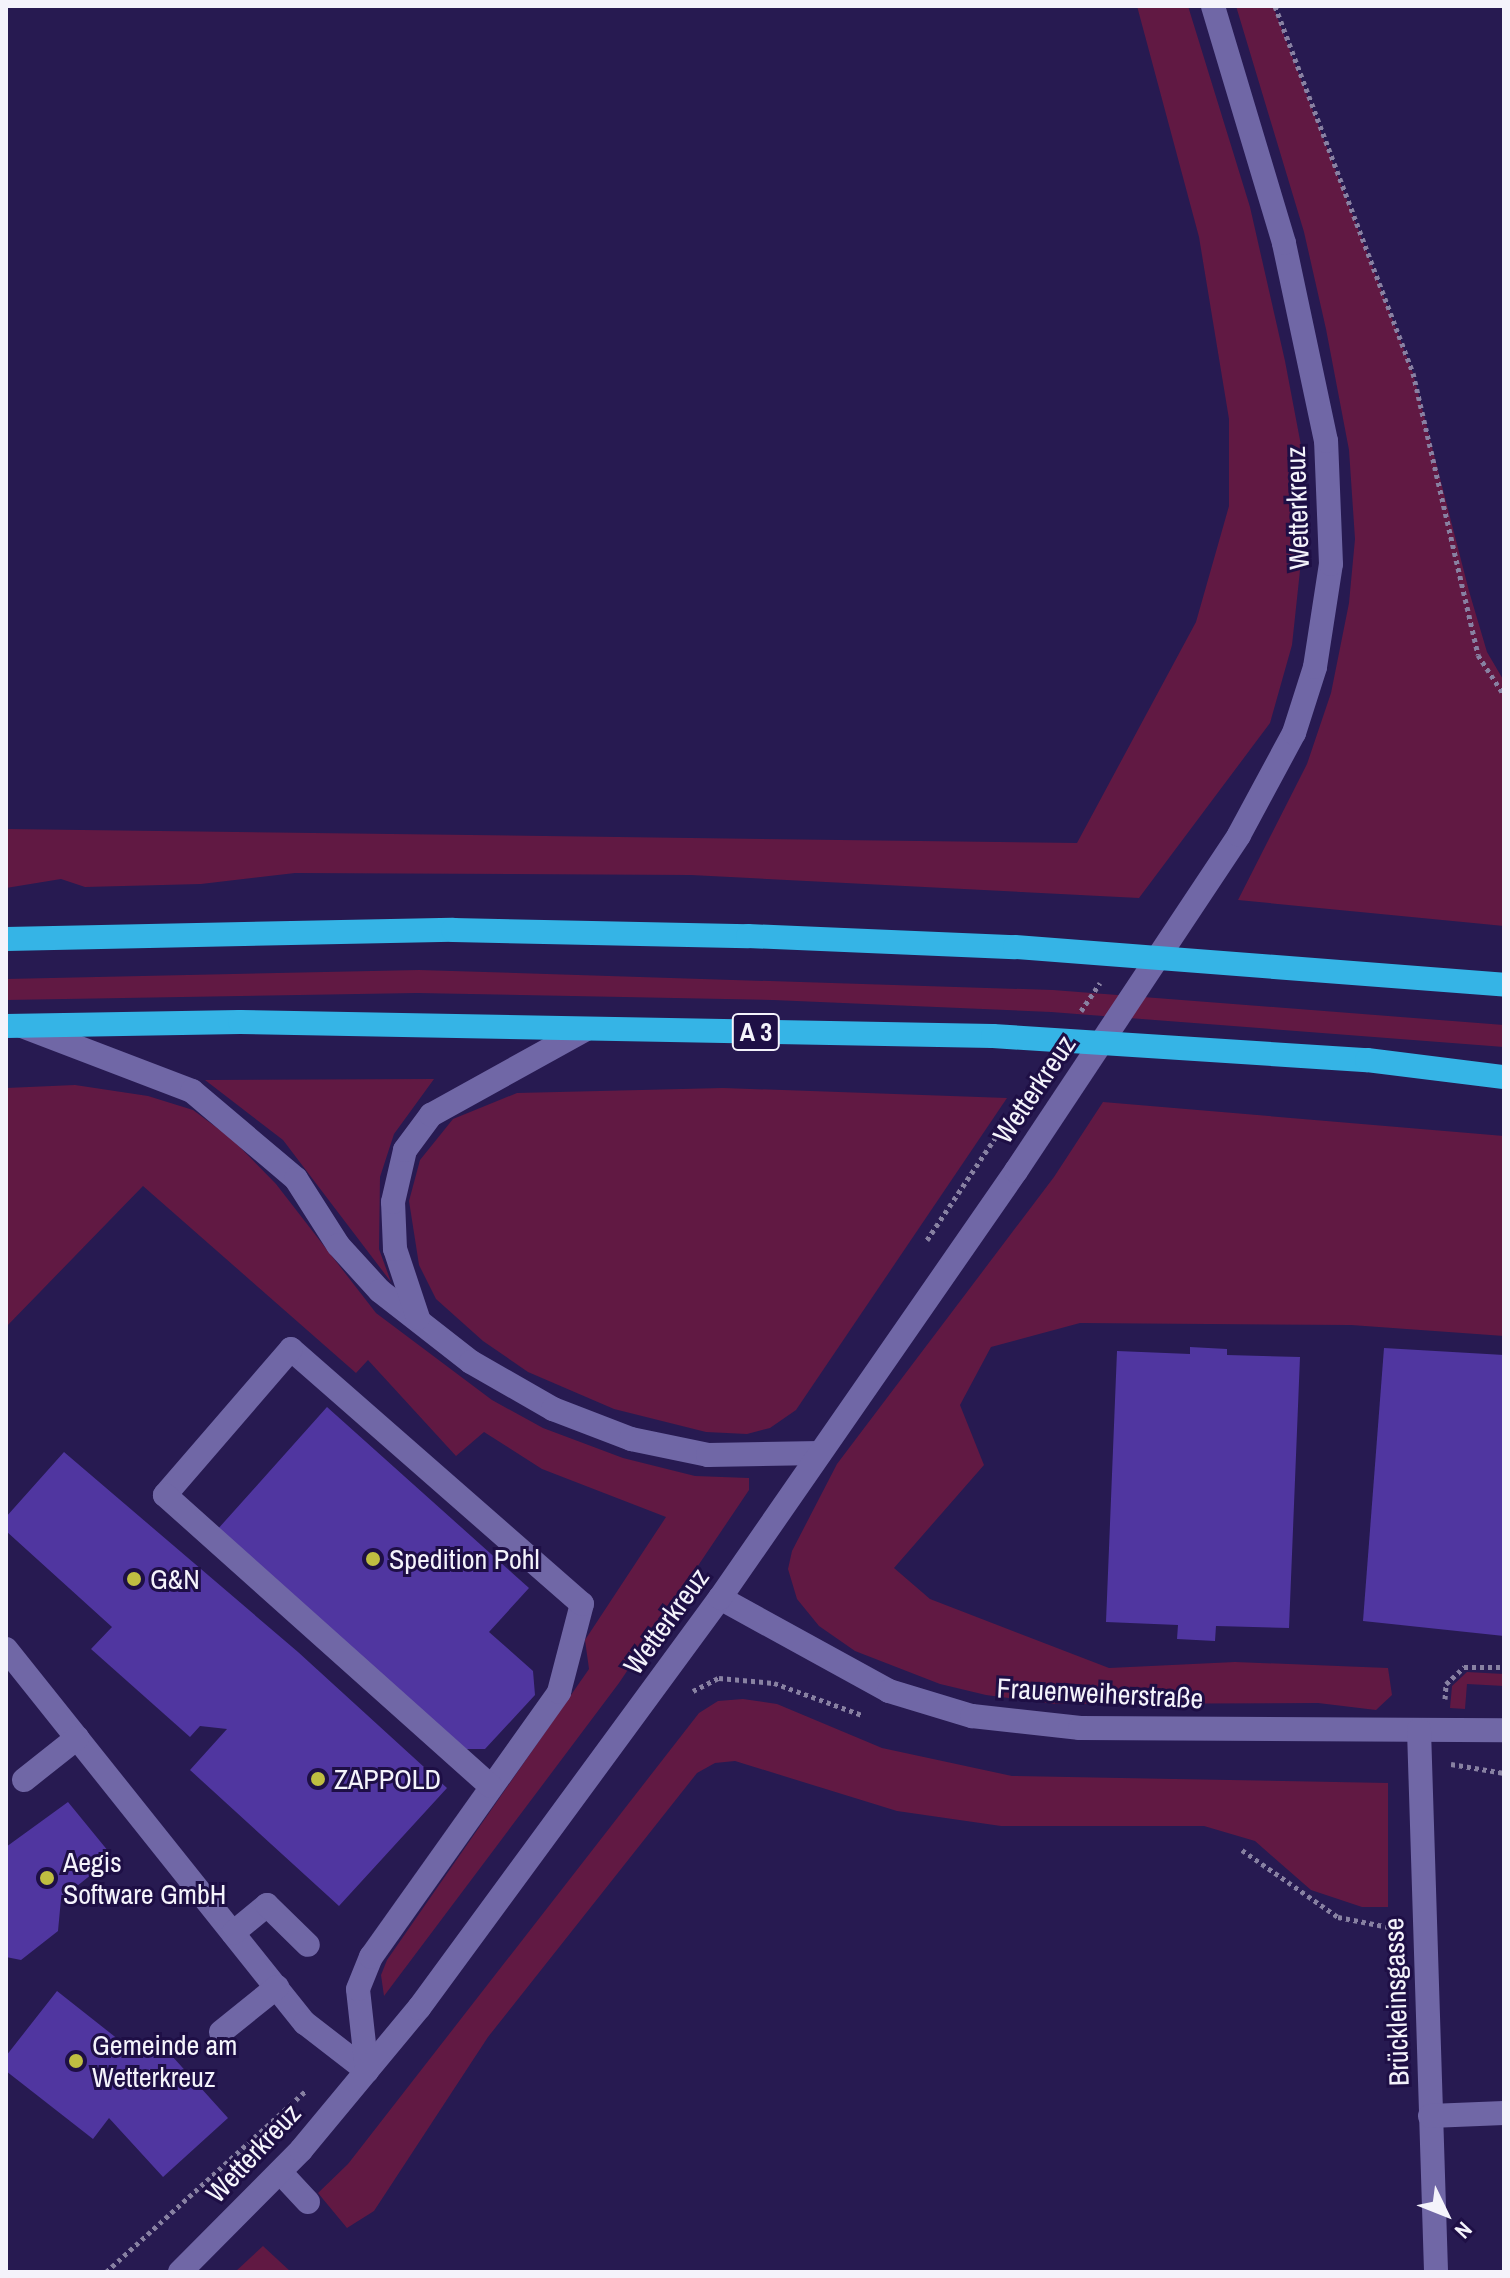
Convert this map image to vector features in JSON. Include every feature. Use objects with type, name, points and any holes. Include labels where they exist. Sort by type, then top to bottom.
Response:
[{"type":"highway","points":[[6,939],[453,930],[748,936],[1015,947],[1504,985]]},
{"type":"highway","name":"A 3","points":[[13,1026],[240,1022],[993,1036],[1367,1060],[1504,1077]]},
{"type":"street","name":"Wetterkreuz","points":[[180,2272],[280,2172],[367,2071],[720,1598],[1016,1171],[1239,835],[1294,733],[1315,667],[1331,564],[1332,499],[1326,441],[1284,243],[1213,6]]},
{"type":"street","points":[[13,1026],[192,1091],[296,1179],[338,1245],[380,1291],[471,1362],[553,1409],[631,1439],[708,1455],[820,1453]]},
{"type":"street","points":[[418,1318],[395,1249],[393,1202],[405,1150],[431,1115],[586,1029]]},
{"type":"street","points":[[367,2071],[358,1989],[371,1957],[559,1692],[582,1604],[291,1349],[165,1495],[490,1786]]},
{"type":"street","name":"Frauenweiherstraße","points":[[720,1598],[889,1691],[972,1716],[1080,1728],[1504,1730]]},
{"type":"street","points":[[6,1649],[305,2023],[367,2071]]},
{"type":"street","name":"Brückleinsgasse","points":[[1419,1730],[1436,2272]]},
{"type":"street","points":[[24,1780],[77,1738]]},
{"type":"street","points":[[233,1933],[267,1905],[308,1945]]},
{"type":"street","points":[[221,2032],[277,1987]]},
{"type":"street","points":[[1430,2116],[1504,2113]]},
{"type":"street","points":[[280,2172],[308,2202]]},
{"type":"path","points":[[1275,6],[1413,373],[1478,655],[1504,695]]},
{"type":"path","points":[[1079,1013],[1106,974]]},
{"type":"path","points":[[972,1172],[1043,1066]]},
{"type":"path","points":[[1444,1705],[1446,1684],[1464,1667],[1504,1667]]},
{"type":"path","points":[[684,1698],[710,1682],[741,1678],[774,1683],[864,1716]]},
{"type":"path","points":[[1420,1761],[1504,1773]]},
{"type":"path","points":[[1242,1850],[1338,1917],[1385,1928],[1424,1927]]},
{"type":"shaded area","points":[[1137,6],[1188,6],[1250,207],[1285,361],[1303,456],[1305,524],[1292,645],[1270,723],[1139,898],[691,875],[295,873],[201,884],[85,887],[61,879],[6,888],[6,829],[1077,843],[1196,622],[1229,506],[1229,419],[1199,237]]},
{"type":"shaded area","points":[[1236,6],[1273,6],[1413,373],[1487,652],[1504,681],[1504,926],[1238,900],[1307,764],[1331,693],[1349,603],[1355,539],[1349,450],[1326,329],[1304,232]]},
{"type":"shaded area","points":[[419,970],[1053,990],[1504,1025],[1504,1047],[1051,1012],[773,1000],[417,993],[6,1000],[6,979]]},
{"type":"shaded area","points":[[434,1079],[394,1134],[380,1177],[379,1249],[391,1282],[283,1140],[205,1080]]},
{"type":"shaded area","points":[[75,1085],[148,1096],[193,1110],[232,1139],[276,1184],[376,1313],[492,1400],[543,1428],[623,1458],[695,1476],[749,1478],[749,1490],[619,1683],[384,1996],[381,1975],[387,1960],[589,1669],[585,1640],[666,1517],[542,1469],[484,1432],[456,1456],[368,1360],[356,1373],[143,1186],[6,1327],[6,1088]]},
{"type":"shaded area","points":[[723,1088],[1007,1098],[796,1410],[770,1428],[747,1434],[706,1432],[614,1409],[528,1372],[483,1341],[436,1299],[419,1265],[409,1201],[420,1160],[453,1119],[517,1093]]},
{"type":"shaded area","points":[[1103,1102],[1504,1136],[1504,1336],[1351,1325],[1080,1323],[991,1347],[960,1405],[984,1465],[894,1568],[930,1599],[1109,1668],[1235,1662],[1388,1668],[1392,1695],[1376,1710],[1318,1703],[1055,1704],[986,1695],[940,1684],[855,1651],[819,1626],[797,1599],[788,1569],[792,1551],[837,1464],[1054,1177]]},
{"type":"shaded area","points":[[1467,1672],[1504,1674],[1504,1686],[1467,1684],[1465,1709],[1450,1708],[1452,1686]]},
{"type":"shaded area","points":[[743,1699],[777,1704],[882,1748],[1012,1776],[1388,1783],[1388,1907],[1362,1907],[1311,1890],[1255,1841],[1204,1826],[1001,1826],[897,1811],[735,1761],[715,1763],[697,1773],[488,2037],[374,2211],[347,2228],[318,2193],[348,2164],[699,1713],[718,1701]]},
{"type":"shaded area","points":[[263,2246],[291,2272],[235,2272]]},
{"type":"building","points":[[1190,1347],[1227,1349],[1227,1355],[1300,1357],[1289,1628],[1216,1626],[1215,1641],[1177,1639],[1178,1625],[1106,1622],[1117,1351],[1190,1354]]},
{"type":"building","points":[[1384,1348],[1504,1355],[1504,1636],[1363,1621]]},
{"type":"building","name":"Spedition Pohl","points":[[327,1407],[529,1588],[489,1632],[533,1671],[535,1695],[485,1749],[462,1749],[217,1530]]},
{"type":"building","points":[[64,1452],[298,1652],[447,1788],[339,1906],[190,1770],[227,1729],[200,1726],[190,1737],[91,1649],[112,1627],[6,1531],[6,1517]]},
{"type":"building","name":"Aegis Software GmbH","points":[[68,1802],[113,1857],[61,1899],[58,1931],[21,1960],[6,1957],[6,1847]]},
{"type":"building","points":[[57,1991],[138,2055],[172,2056],[228,2118],[163,2177],[109,2118],[93,2139],[6,2071],[6,2056]]},
{"type":"place","name":"Spedition Pohl","points":[[373,1559]]},
{"type":"place","name":"G&N","points":[[134,1579]]},
{"type":"place","name":"ZAPPOLD","points":[[318,1779]]},
{"type":"place","name":"Aegis Software GmbH","points":[[47,1878]]},
{"type":"place","name":"Gemeinde am Wetterkreuz","points":[[76,2061]]}]
